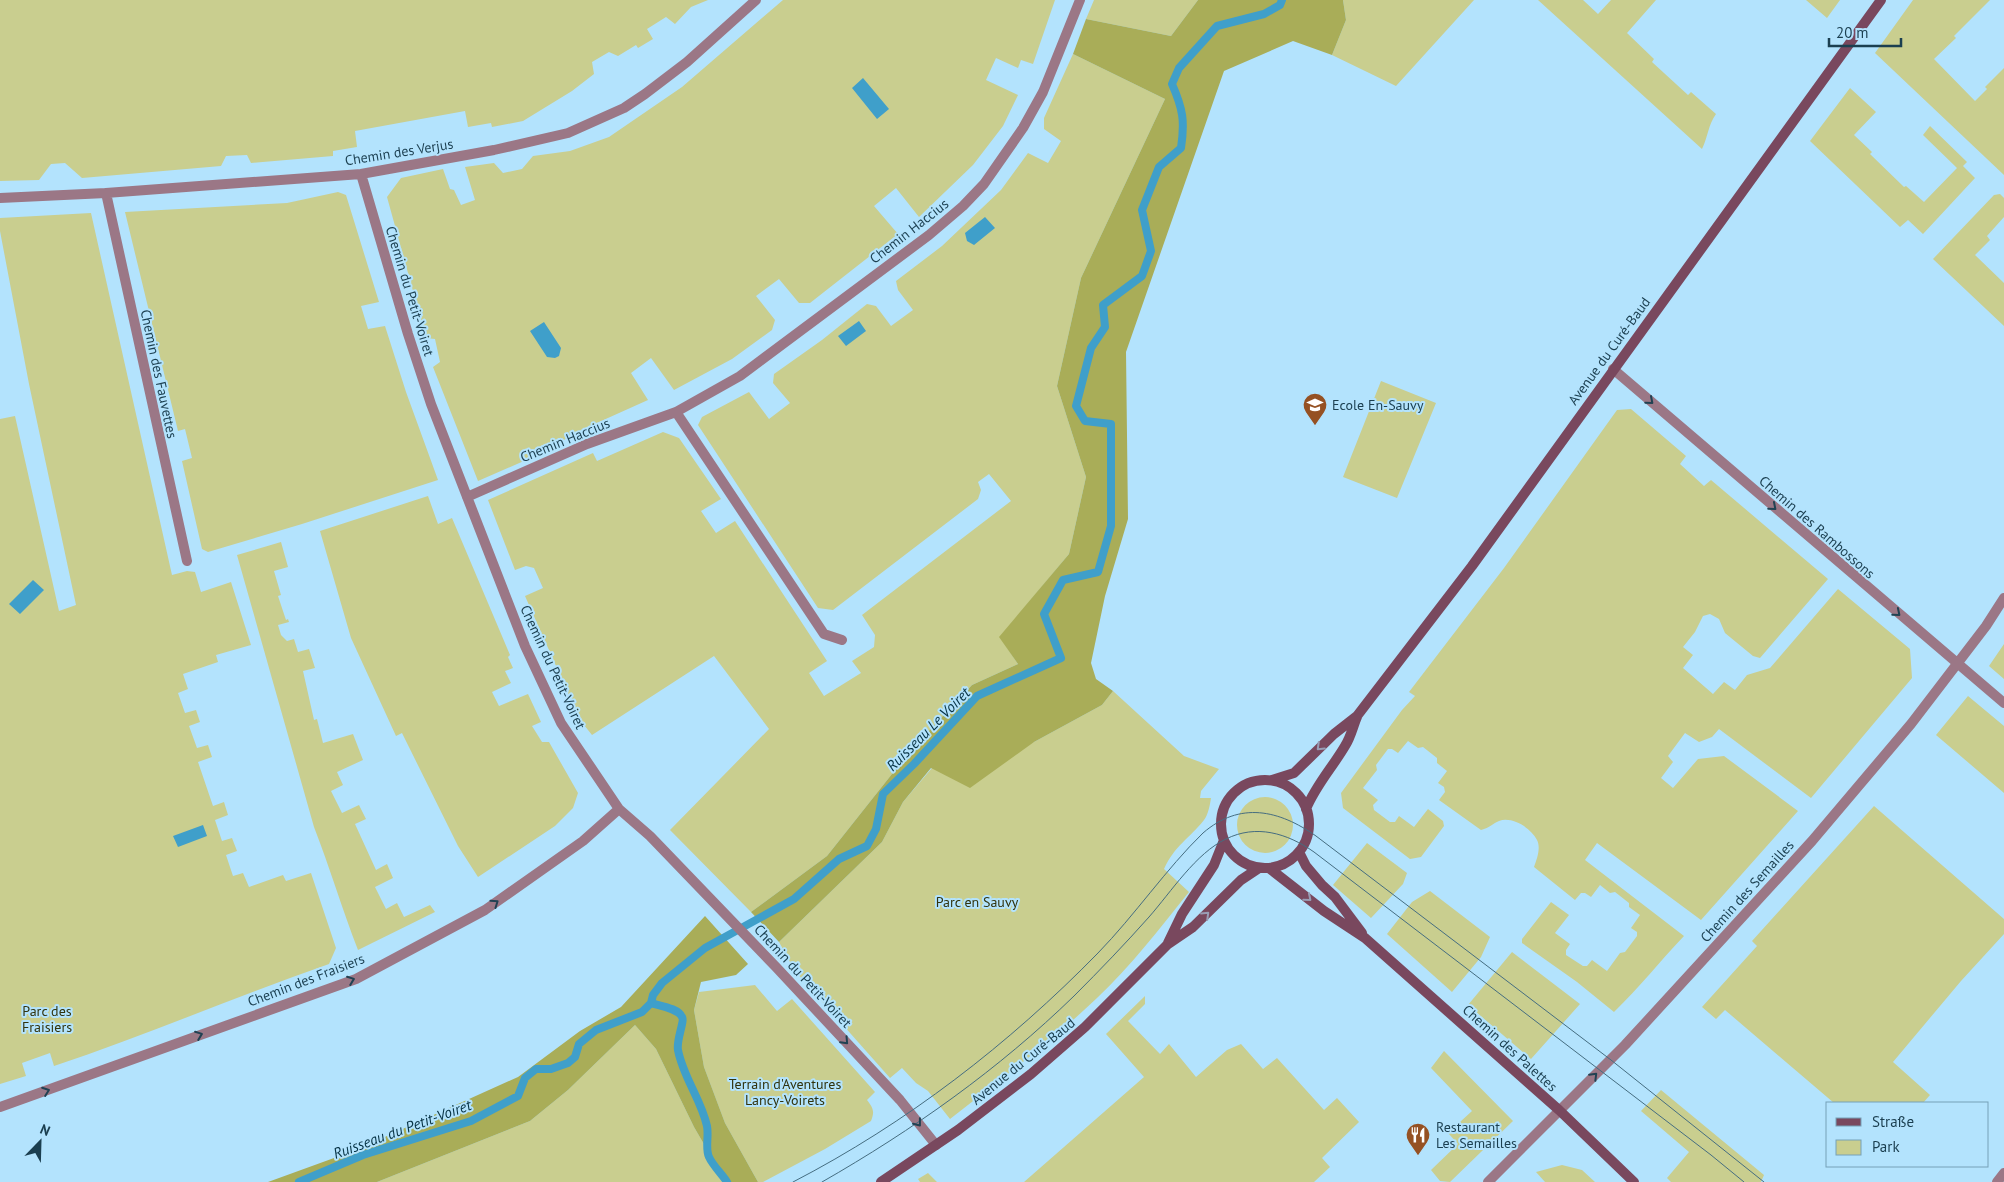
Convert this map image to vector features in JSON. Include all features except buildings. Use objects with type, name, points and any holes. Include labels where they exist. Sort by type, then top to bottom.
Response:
[{"type":"street","name":"Chemin des Verjus","points":[[0,198],[106,193],[361,174],[494,150],[568,133],[624,108],[687,62],[756,0]]},
{"type":"street","name":"Chemin Haccius","points":[[466,497],[587,444],[676,412],[740,376],[929,235],[963,206],[988,178],[1023,128],[1042,92],[1080,0]]},
{"type":"street","name":"Avenue du Curé-Baud","points":[[1272,780],[1294,773],[1334,734],[1357,716],[1472,566],[1880,0]]},
{"type":"street","name":"Chemin du Petit-Voiret","points":[[361,174],[428,396],[525,646],[562,723],[619,809],[650,836],[776,967],[900,1100],[936,1146]]},
{"type":"street","name":"Chemin des Fauvettes","points":[[106,193],[186,561]]},
{"type":"street","name":"Chemin des Rambossons","points":[[1613,370],[2004,703]]},
{"type":"street","points":[[676,412],[824,634],[842,640]]},
{"type":"street","name":"Chemin des Semailles","points":[[1488,1182],[1625,1045],[1717,946],[1874,769],[1986,626],[2004,598]]},
{"type":"street","name":"Avenue du Curé-Baud","points":[[1306,810],[1320,780],[1346,745],[1357,716]]},
{"type":"street","points":[[1272,780],[1284,784],[1292,790],[1306,810],[1309,827],[1306,838],[1299,852],[1280,866],[1264,868],[1240,862],[1224,840],[1221,821],[1225,806],[1233,794],[1242,786],[1252,782],[1272,780]]},
{"type":"street","name":"Chemin des Fraisiers","points":[[0,1107],[356,978],[485,910],[583,841],[619,809]]},
{"type":"street","name":"Avenue du Curé-Baud","points":[[1168,944],[1182,914],[1214,865],[1224,840]]},
{"type":"street","name":"Chemin des Palettes","points":[[1299,852],[1306,866],[1322,886],[1335,897],[1365,938]]},
{"type":"street","name":"Avenue du Curé-Baud","points":[[881,1182],[936,1146],[1015,1086],[1085,1027],[1168,944],[1193,927],[1241,880],[1264,868]]},
{"type":"street","name":"Chemin des Palettes","points":[[1264,868],[1324,912],[1365,938],[1559,1110],[1634,1182]]},
{"type":"street","points":[[1997,1182],[2004,1174]]},
{"type":"green space","points":[[0,0],[708,0],[691,7],[675,24],[666,17],[647,29],[653,39],[638,48],[636,45],[618,56],[609,52],[592,62],[594,74],[572,91],[523,121],[492,127],[491,123],[468,127],[465,111],[355,131],[357,147],[333,151],[333,156],[251,163],[247,155],[226,156],[221,166],[82,178],[65,163],[51,164],[39,180],[0,181]]},
{"type":"green space","points":[[783,0],[1055,0],[1033,64],[1021,60],[1018,68],[996,58],[986,80],[1018,95],[1003,126],[973,165],[919,217],[896,188],[874,206],[898,234],[810,303],[799,303],[779,279],[756,296],[775,320],[772,330],[732,359],[674,390],[651,358],[631,373],[648,400],[579,431],[542,453],[478,481],[433,367],[440,362],[435,339],[426,338],[387,197],[401,178],[443,169],[450,189],[454,190],[461,205],[475,200],[465,167],[494,163],[503,173],[522,169],[533,156],[570,151],[609,137],[682,87]]},
{"type":"green space","points":[[1094,0],[1198,0],[1171,36],[1086,19]]},
{"type":"green space","points":[[1198,0],[1343,0],[1346,20],[1332,55],[1293,41],[1224,71],[1126,352],[1128,519],[1105,596],[1091,663],[1096,679],[1113,691],[1102,705],[1034,742],[970,788],[931,768],[903,802],[882,842],[779,942],[751,912],[827,856],[911,750],[972,685],[1018,664],[999,637],[1069,554],[1086,477],[1057,386],[1081,278],[1165,99],[1073,54],[1086,19],[1171,36]]},
{"type":"green space","points":[[1343,0],[1474,0],[1396,86],[1332,55],[1346,20]]},
{"type":"green space","points":[[1538,0],[1583,0],[1598,14],[1611,0],[1656,0],[1627,33],[1654,59],[1652,62],[1688,95],[1691,92],[1716,114],[1711,122],[1702,149]]},
{"type":"green space","points":[[1806,0],[1840,0],[1827,18]]},
{"type":"green space","points":[[1913,0],[1990,0],[1934,59],[1975,101],[1987,89],[1985,87],[2004,68],[2004,175],[1875,53]]},
{"type":"green space","points":[[1073,54],[1165,99],[1081,278],[1057,386],[1086,477],[1069,554],[1000,637],[1018,664],[972,685],[911,750],[827,856],[751,912],[670,830],[769,729],[714,656],[592,735],[580,720],[525,596],[543,588],[534,568],[526,566],[515,570],[488,500],[593,453],[597,461],[663,432],[679,438],[721,499],[701,511],[716,533],[735,521],[827,661],[809,673],[824,696],[861,673],[852,661],[874,647],[875,635],[862,615],[1011,501],[989,474],[978,482],[981,490],[978,499],[833,610],[818,608],[698,425],[702,417],[749,392],[769,419],[790,403],[773,383],[774,374],[822,340],[867,304],[876,306],[891,326],[913,310],[898,290],[896,281],[942,246],[1001,190],[1028,153],[1048,163],[1061,141],[1044,129],[1044,118]]},
{"type":"green space","points":[[1850,88],[1876,112],[1854,135],[1872,152],[1870,154],[1904,187],[1906,186],[1924,202],[1957,168],[1923,135],[1930,126],[1967,162],[1963,166],[1975,178],[1923,234],[1908,220],[1900,227],[1810,141]]},
{"type":"green space","points":[[338,192],[346,195],[379,302],[361,306],[368,329],[385,326],[406,392],[438,480],[208,552],[202,549],[182,461],[192,458],[185,429],[178,431],[125,212],[287,203]]},
{"type":"green space","points":[[2000,194],[2004,198],[2004,217],[1987,236],[1990,240],[1975,255],[2004,283],[2004,326],[1933,259],[1994,195]]},
{"type":"green space","name":"Parc des Fraisiers","points":[[91,213],[172,575],[187,571],[195,572],[201,592],[231,582],[251,645],[216,655],[218,662],[183,674],[188,689],[178,693],[185,713],[196,710],[200,722],[189,726],[197,748],[208,745],[212,757],[198,762],[213,806],[224,802],[228,815],[215,820],[222,841],[232,838],[237,851],[226,855],[233,876],[243,873],[249,887],[283,875],[286,881],[311,873],[336,948],[329,964],[54,1066],[50,1053],[22,1063],[26,1076],[0,1084],[0,419],[15,416],[59,611],[76,605],[29,384],[0,231],[0,218]]},
{"type":"green space","points":[[1381,381],[1436,403],[1397,498],[1343,477]]},
{"type":"green space","points":[[1631,409],[1686,456],[1680,464],[1704,486],[1711,480],[1828,579],[1760,658],[1753,656],[1725,633],[1719,619],[1710,614],[1703,616],[1695,632],[1683,647],[1693,655],[1683,668],[1713,694],[1724,682],[1735,690],[1747,675],[1770,668],[1838,589],[1910,649],[1912,678],[1811,798],[1719,729],[1712,737],[1699,742],[1685,733],[1668,756],[1673,762],[1661,778],[1673,788],[1698,759],[1724,756],[1798,811],[1701,920],[1597,843],[1585,860],[1684,936],[1614,1012],[1577,982],[1522,943],[1522,939],[1551,902],[1569,915],[1555,933],[1570,944],[1566,950],[1566,955],[1583,966],[1587,966],[1592,960],[1607,971],[1620,953],[1625,952],[1637,936],[1637,932],[1631,928],[1640,915],[1629,907],[1629,903],[1615,892],[1610,893],[1600,885],[1591,897],[1581,893],[1575,900],[1534,867],[1539,846],[1537,840],[1526,827],[1510,820],[1504,820],[1481,830],[1439,800],[1445,792],[1444,787],[1438,783],[1447,771],[1437,763],[1437,758],[1423,747],[1418,748],[1408,741],[1398,753],[1388,749],[1376,765],[1377,770],[1363,788],[1378,800],[1373,805],[1374,810],[1390,822],[1395,822],[1399,816],[1414,827],[1428,809],[1443,821],[1444,826],[1421,857],[1410,859],[1343,808],[1341,793],[1402,710],[1415,696],[1409,692],[1504,568],[1617,410]]},
{"type":"green space","points":[[428,496],[438,524],[452,518],[510,655],[508,657],[513,668],[505,671],[511,683],[492,692],[499,706],[528,694],[541,722],[532,726],[542,742],[549,742],[578,793],[573,808],[555,826],[478,877],[458,846],[402,733],[396,736],[351,638],[320,531]]},
{"type":"green space","points":[[281,542],[288,567],[274,571],[281,595],[278,596],[286,620],[288,619],[289,622],[278,625],[281,635],[287,641],[294,639],[298,652],[309,649],[315,668],[303,671],[314,720],[317,719],[323,743],[353,734],[363,760],[337,772],[343,785],[331,791],[342,813],[359,805],[366,819],[355,824],[376,870],[387,864],[393,878],[375,887],[386,909],[397,903],[404,917],[430,905],[435,912],[358,950],[314,827],[237,555]]},
{"type":"green space","points":[[2004,644],[2004,679],[1989,666]]},
{"type":"green space","name":"Parc en Sauvy","points":[[1113,691],[1184,756],[1219,769],[1201,791],[1200,798],[1211,798],[1209,810],[1205,818],[1173,854],[1164,869],[1189,892],[1110,986],[1043,1045],[950,1119],[928,1091],[916,1083],[902,1068],[890,1078],[795,971],[779,942],[882,842],[903,802],[932,768],[1034,742],[1102,705]]},
{"type":"green space","points":[[1968,696],[2004,726],[2004,793],[1936,735]]},
{"type":"green space","points":[[1259,797],[1271,797],[1281,801],[1289,809],[1293,825],[1289,841],[1281,849],[1271,853],[1259,853],[1249,849],[1241,841],[1237,831],[1237,819],[1241,809],[1249,801]]},
{"type":"green space","points":[[1874,806],[2004,919],[2004,934],[1961,981],[1893,1062],[1930,1095],[1924,1102],[1833,1102],[1725,1010],[1716,1019],[1702,1007],[1757,946],[1752,941]]},
{"type":"green space","points":[[1367,843],[1407,873],[1403,884],[1371,918],[1333,885]]},
{"type":"green space","points":[[1430,891],[1490,937],[1481,957],[1452,992],[1387,934],[1412,902]]},
{"type":"green space","points":[[705,916],[748,964],[736,975],[701,982],[694,1010],[704,1067],[725,1123],[758,1182],[726,1182],[694,1127],[656,1049],[635,1025],[568,1090],[530,1121],[377,1182],[268,1182],[356,1150],[518,1077],[580,1031],[621,1007]]},
{"type":"green space","points":[[1512,952],[1580,1004],[1531,1059],[1468,1005]]},
{"type":"green space","name":"Terrain d'Aventures Lancy-Voirets","points":[[755,985],[777,1011],[792,999],[875,1092],[867,1100],[873,1110],[871,1121],[825,1149],[763,1182],[758,1182],[725,1123],[704,1067],[694,1010],[699,992]]},
{"type":"green space","points":[[1145,996],[1145,1004],[1128,1021],[1160,1054],[1169,1044],[1196,1077],[1227,1050],[1241,1044],[1263,1069],[1277,1058],[1324,1110],[1337,1098],[1359,1122],[1322,1158],[1330,1167],[1314,1182],[1024,1182],[1144,1077],[1106,1034]]},
{"type":"green space","points":[[635,1025],[656,1049],[694,1127],[726,1182],[377,1182],[530,1121],[568,1090]]},
{"type":"green space","points":[[1444,1051],[1513,1121],[1450,1182],[1440,1181],[1431,1170],[1458,1144],[1448,1133],[1472,1111],[1431,1068]]},
{"type":"green space","points":[[1661,1090],[1764,1175],[1761,1182],[1671,1182],[1667,1178],[1689,1152],[1641,1111]]},
{"type":"green space","points":[[1562,1165],[1582,1170],[1595,1182],[1545,1182],[1536,1172]]},
{"type":"green space","points":[[928,1173],[937,1182],[920,1182],[918,1179]]},
{"type":"water","points":[[863,78],[889,109],[877,119],[852,88]]},
{"type":"water","points":[[985,217],[995,228],[974,245],[967,241],[965,233]]},
{"type":"water","points":[[859,321],[866,331],[846,346],[838,336]]},
{"type":"water","points":[[544,322],[561,348],[559,356],[555,358],[547,357],[530,331]]},
{"type":"water","points":[[33,580],[44,590],[20,614],[9,604]]},
{"type":"water","points":[[203,825],[207,836],[178,847],[173,836]]},
{"type":"waterway","name":"Ruisseau Le Voiret","points":[[727,1182],[709,1157],[707,1150],[707,1126],[701,1107],[680,1060],[678,1046],[683,1019],[677,1011],[651,1003],[653,995],[662,983],[705,948],[794,899],[839,859],[867,846],[876,829],[883,794],[914,764],[977,696],[1061,658],[1044,614],[1063,580],[1098,572],[1111,526],[1111,424],[1085,421],[1076,406],[1091,348],[1105,327],[1103,305],[1142,276],[1151,251],[1142,210],[1159,167],[1181,148],[1183,122],[1179,101],[1172,84],[1179,68],[1217,26],[1264,14],[1280,5],[1282,0]]},
{"type":"waterway","name":"Ruisseau du Petit-Voiret","points":[[299,1182],[363,1155],[471,1121],[518,1096],[525,1078],[536,1069],[551,1069],[568,1063],[575,1057],[579,1044],[596,1030],[642,1012],[651,1003]]},
{"type":"tram line","points":[[793,1182],[835,1159],[916,1108],[992,1050],[1064,987],[1098,953],[1203,833],[1231,816],[1245,813],[1274,815],[1288,820],[1316,836],[1611,1060],[1764,1182]]},
{"type":"tram line","points":[[822,1182],[922,1120],[1016,1049],[1103,967],[1149,917],[1194,863],[1215,845],[1237,834],[1249,832],[1271,833],[1282,836],[1304,845],[1314,852],[1744,1182]]},
{"type":"place","name":"Ecole En-Sauvy","points":[[1315,426]]},
{"type":"place","name":"Restaurant Les Semailles","points":[[1418,1156]]}]
